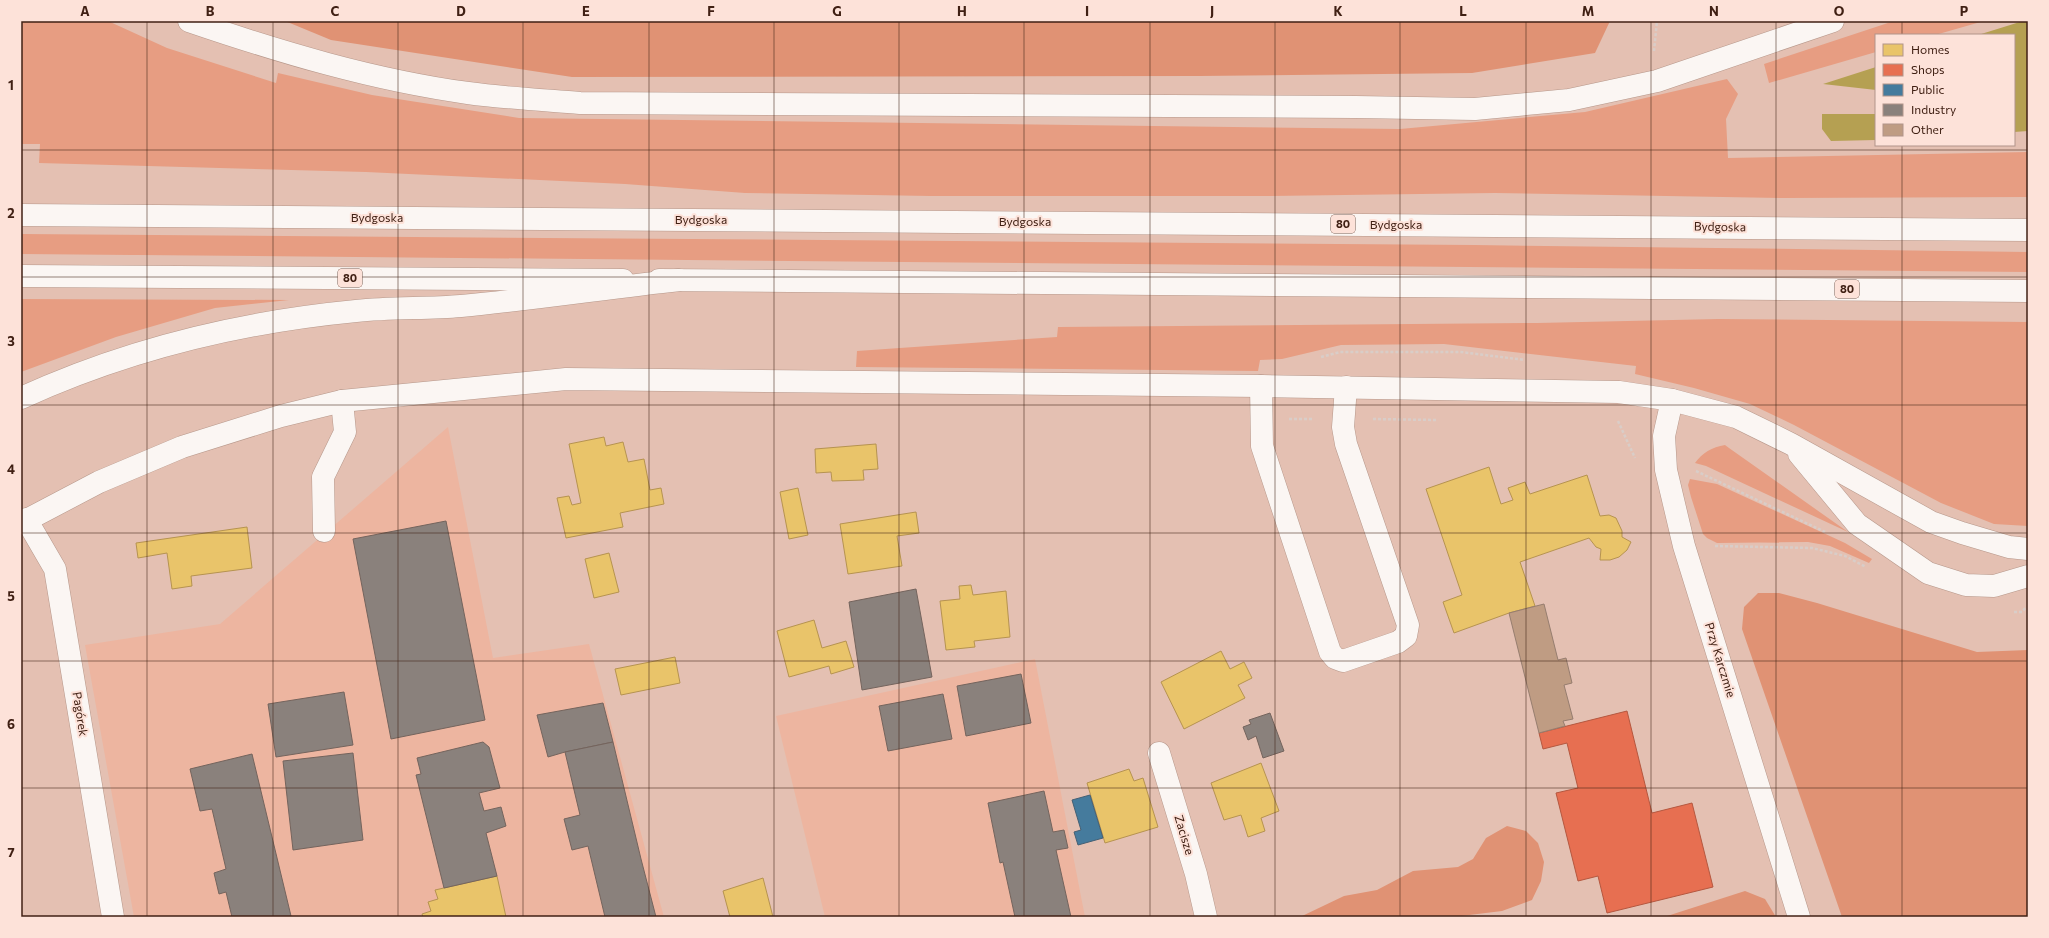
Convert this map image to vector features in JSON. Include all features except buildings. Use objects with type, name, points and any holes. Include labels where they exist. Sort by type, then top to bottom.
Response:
[{"type":"main road","points":[[189,21],[261,45],[368,74],[468,93],[580,103],[1348,107],[1475,110],[1569,100],[1657,81],[1834,21]]},
{"type":"main road","name":"Bydgoska","points":[[21,216],[2028,230]]},
{"type":"main road","name":"80","points":[[21,276],[2028,291]]},
{"type":"main road","points":[[21,398],[53,384],[162,346],[276,320],[358,311],[461,306],[679,280]]},
{"type":"main road","points":[[24,521],[99,482],[182,447],[281,416],[342,401],[566,379],[1346,387],[1619,392],[1672,400],[1736,417],[1791,444],[1931,522],[1962,533],[2009,546],[2028,549]]},
{"type":"main road","points":[[1261,386],[1260,415],[1262,446],[1328,645],[1335,658],[1343,661],[1398,642],[1406,636],[1408,625],[1346,444],[1344,419],[1346,387]]},
{"type":"main road","name":"Przy Karczmie","points":[[1672,400],[1664,436],[1666,470],[1684,546],[1799,917]]},
{"type":"main road","points":[[324,531],[323,477],[345,432],[342,401]]},
{"type":"main road","points":[[1791,444],[1857,524],[1928,573],[1966,585],[1994,586],[2028,576]]},
{"type":"main road","name":"Pagórek","points":[[24,521],[55,570],[113,917]]},
{"type":"main road","name":"Zacisze","points":[[1160,754],[1196,874],[1206,917]]},
{"type":"path","points":[[1260,415],[1277,419],[1437,420]]},
{"type":"path","points":[[1611,420],[1618,420]]},
{"type":"path","points":[[1684,546],[1812,548],[1846,556],[1871,570]]},
{"type":"path","points":[[2006,611],[2022,612],[2028,605]]},
{"type":"shaded area","points":[[21,21],[108,21],[167,48],[276,83],[278,73],[372,95],[519,118],[1400,129],[1585,112],[1727,79],[1738,94],[1726,119],[1728,158],[2028,152],[2028,197],[1784,198],[1495,193],[1270,196],[931,196],[745,193],[625,184],[366,172],[39,163],[40,144],[21,144]]},
{"type":"shaded area","points":[[285,21],[1610,21],[1595,53],[1472,73],[1199,76],[572,77],[331,40]]},
{"type":"shaded area","points":[[1894,21],[1984,21],[1938,34],[1875,34],[1875,52],[1769,83],[1764,64]]},
{"type":"shaded area","points":[[2023,21],[2028,21],[2028,131],[2015,132],[2015,34],[1981,34]]},
{"type":"shaded area","points":[[1875,67],[1875,90],[1823,84]]},
{"type":"shaded area","points":[[1822,114],[1875,114],[1875,140],[1831,141],[1822,129]]},
{"type":"shaded area","points":[[21,234],[1474,245],[2028,252],[2028,272],[21,254]]},
{"type":"shaded area","points":[[21,299],[289,300],[215,308],[116,337],[21,372]]},
{"type":"shaded area","points":[[1718,319],[2028,322],[2028,526],[1994,524],[1941,503],[1794,425],[1750,404],[1694,388],[1635,374],[1636,366],[1444,344],[1341,345],[1282,359],[1260,360],[1258,371],[856,367],[857,351],[1057,337],[1058,327],[1537,323]]},
{"type":"shaded area","points":[[448,427],[493,658],[589,644],[664,917],[134,917],[85,645],[220,624]]},
{"type":"shaded area","points":[[1725,445],[1848,532],[1706,466],[1695,463],[1708,451]]},
{"type":"shaded area","points":[[1690,479],[1717,484],[1845,543],[1872,559],[1869,563],[1830,546],[1808,542],[1717,543],[1707,538],[1703,534],[1688,485]]},
{"type":"shaded area","points":[[1758,593],[1779,593],[1817,603],[1977,652],[2028,650],[2028,917],[1842,917],[1742,629],[1744,607]]},
{"type":"shaded area","points":[[1035,659],[1085,917],[825,917],[776,716]]},
{"type":"shaded area","points":[[1507,826],[1526,831],[1538,843],[1544,862],[1541,881],[1532,900],[1502,911],[1453,917],[1300,917],[1344,896],[1377,890],[1413,871],[1458,867],[1473,859],[1486,838]]},
{"type":"shaded area","points":[[1745,891],[1765,899],[1776,917],[1664,917]]}]
